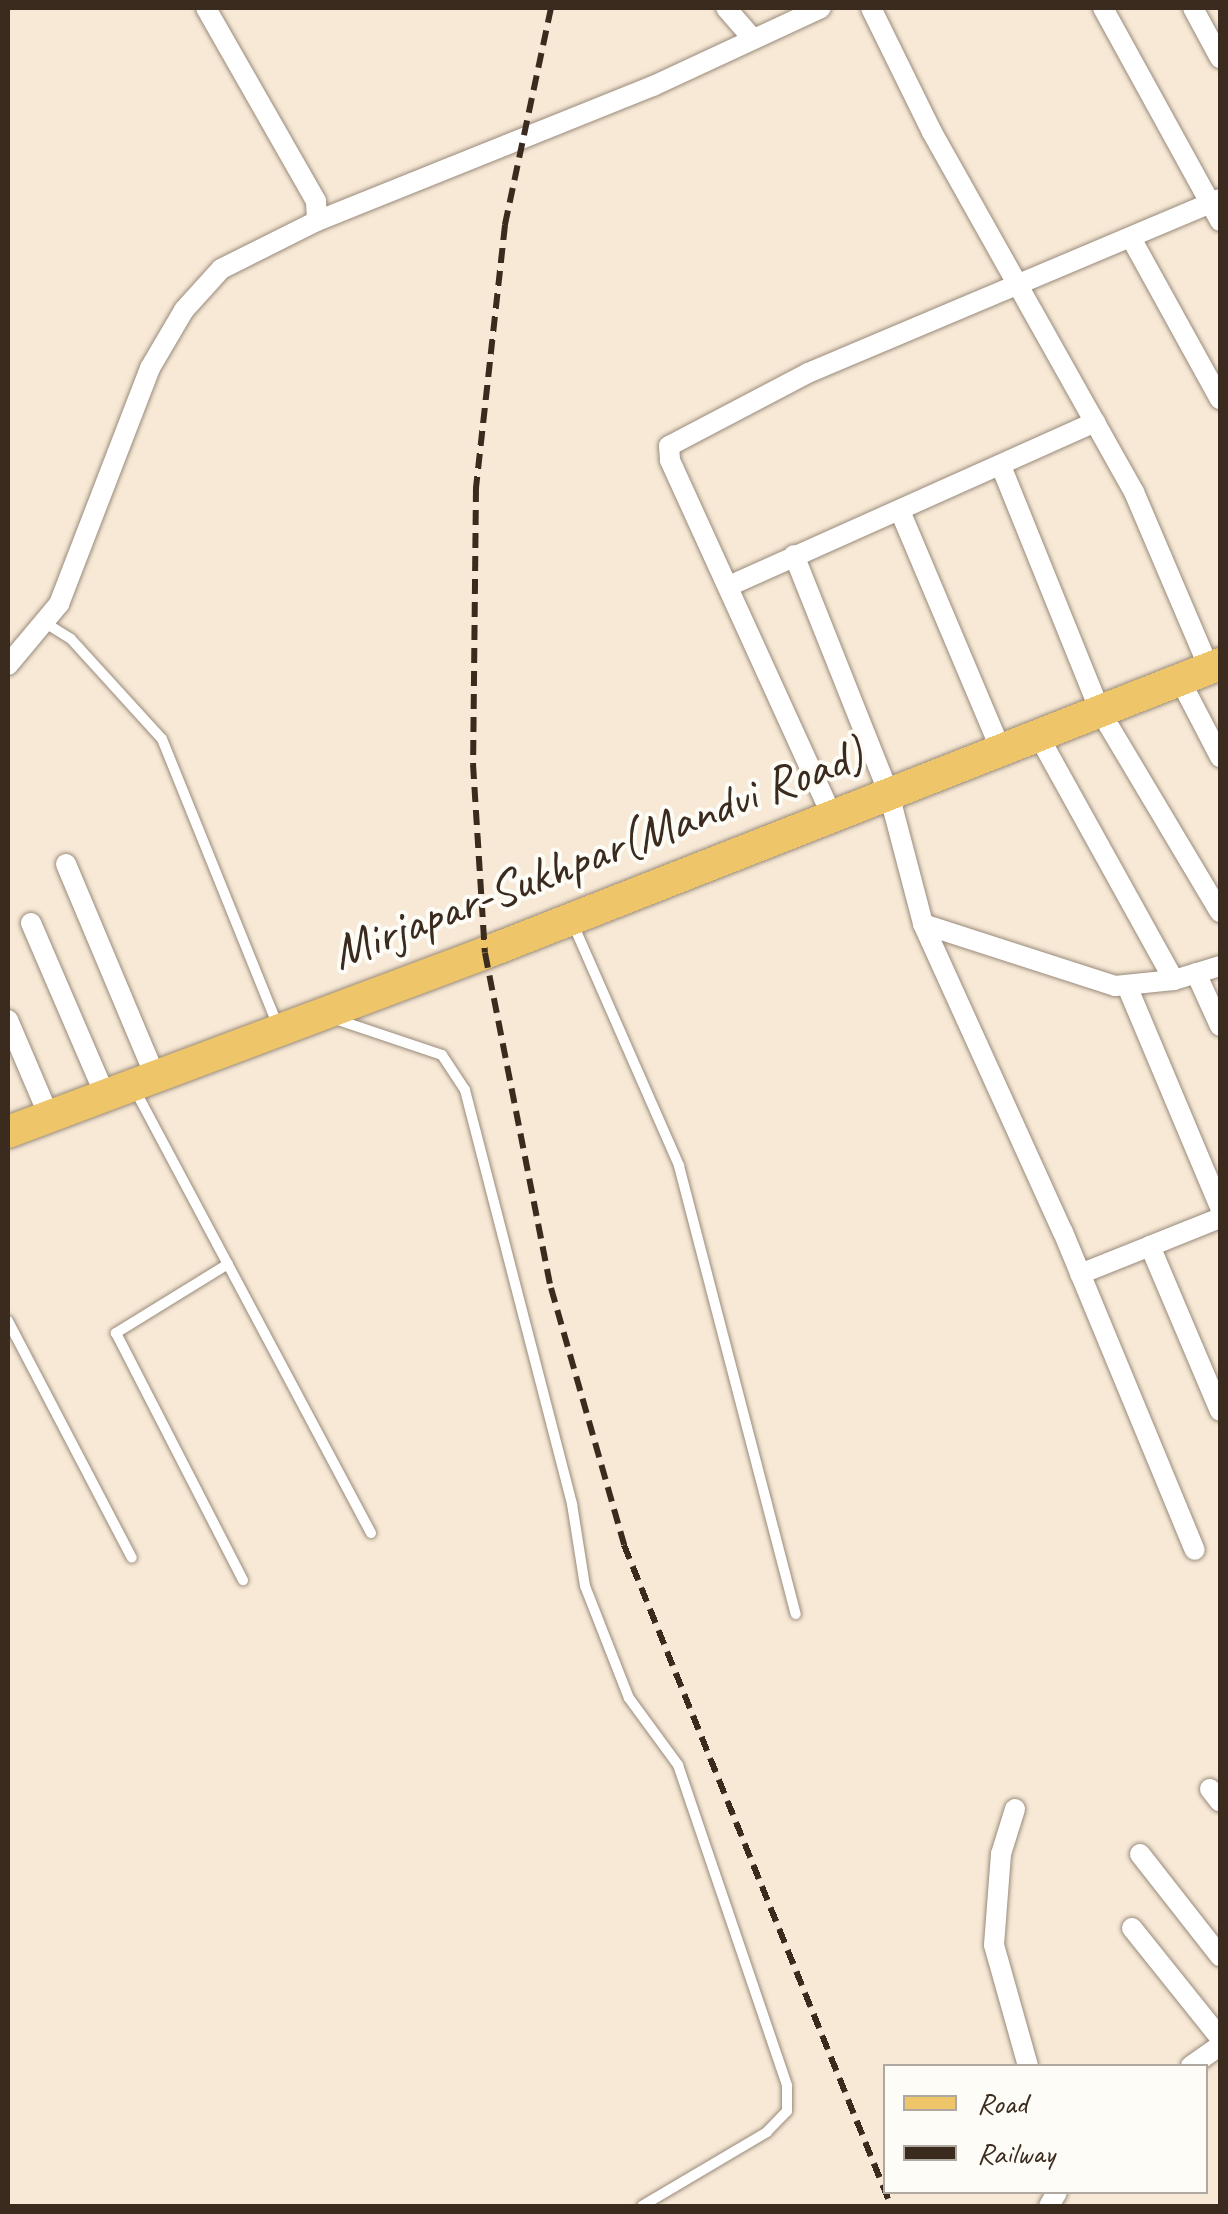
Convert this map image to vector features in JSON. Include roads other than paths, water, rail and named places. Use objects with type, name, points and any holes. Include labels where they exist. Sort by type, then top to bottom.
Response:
[{"type":"main road","name":"Mirjapar-Sukhpar(Mandvi Road)","points":[[8,1132],[1203,671]]},
{"type":"street","points":[[206,8],[309,188],[317,221]]},
{"type":"street","points":[[726,8],[752,38]]},
{"type":"street","points":[[8,665],[47,624],[164,338],[222,269],[317,221],[821,8]]},
{"type":"street","points":[[871,8],[1134,492],[1203,671],[1220,756]]},
{"type":"street","points":[[832,816],[731,585],[670,460],[677,437],[1018,284],[1218,208],[1103,8]]},
{"type":"street","points":[[1193,8],[1220,58]]},
{"type":"street","points":[[1131,238],[1220,399]]},
{"type":"street","points":[[731,585],[1095,422]]},
{"type":"street","points":[[1002,466],[1100,711],[1220,912]]},
{"type":"street","points":[[900,511],[1001,750]]},
{"type":"street","points":[[794,555],[888,794],[923,924],[1080,1274],[1195,1550]]},
{"type":"street","points":[[1038,736],[1174,980]]},
{"type":"street","points":[[66,864],[131,1085]]},
{"type":"street","points":[[31,923],[131,1085]]},
{"type":"street","points":[[923,924],[1089,982],[1127,986],[1174,980],[1220,966]]},
{"type":"street","points":[[1196,973],[1220,1026]]},
{"type":"street","points":[[1127,986],[1220,1208]]},
{"type":"street","points":[[8,1020],[48,1116]]},
{"type":"street","points":[[1080,1274],[1220,1218]]},
{"type":"street","points":[[1150,1246],[1220,1411]]},
{"type":"street","points":[[1014,1809],[1002,1854],[994,1945],[1027,2064]]},
{"type":"street","points":[[1140,1854],[1220,1956]]},
{"type":"street","points":[[1132,1928],[1220,2038]]},
{"type":"street","points":[[1193,2064],[1220,2046]]},
{"type":"lane","points":[[47,624],[70,639],[162,739],[186,787],[279,1029]]},
{"type":"lane","points":[[570,918],[679,1166],[796,1614]]},
{"type":"lane","points":[[320,1014],[442,1055],[465,1090],[568,1486],[585,1586],[629,1698],[678,1765],[746,1948],[787,2086],[787,2111],[767,2132],[642,2206]]},
{"type":"lane","points":[[131,1085],[371,1533]]},
{"type":"lane","points":[[228,1264],[116,1334],[244,1580]]},
{"type":"lane","points":[[8,1320],[132,1558]]},
{"type":"railway","points":[[551,8],[505,225],[476,487],[473,764],[485,953],[551,1288],[624,1545],[883,2186]]},
{"type":"railway","points":[[886,2194],[891,2206]]}]
